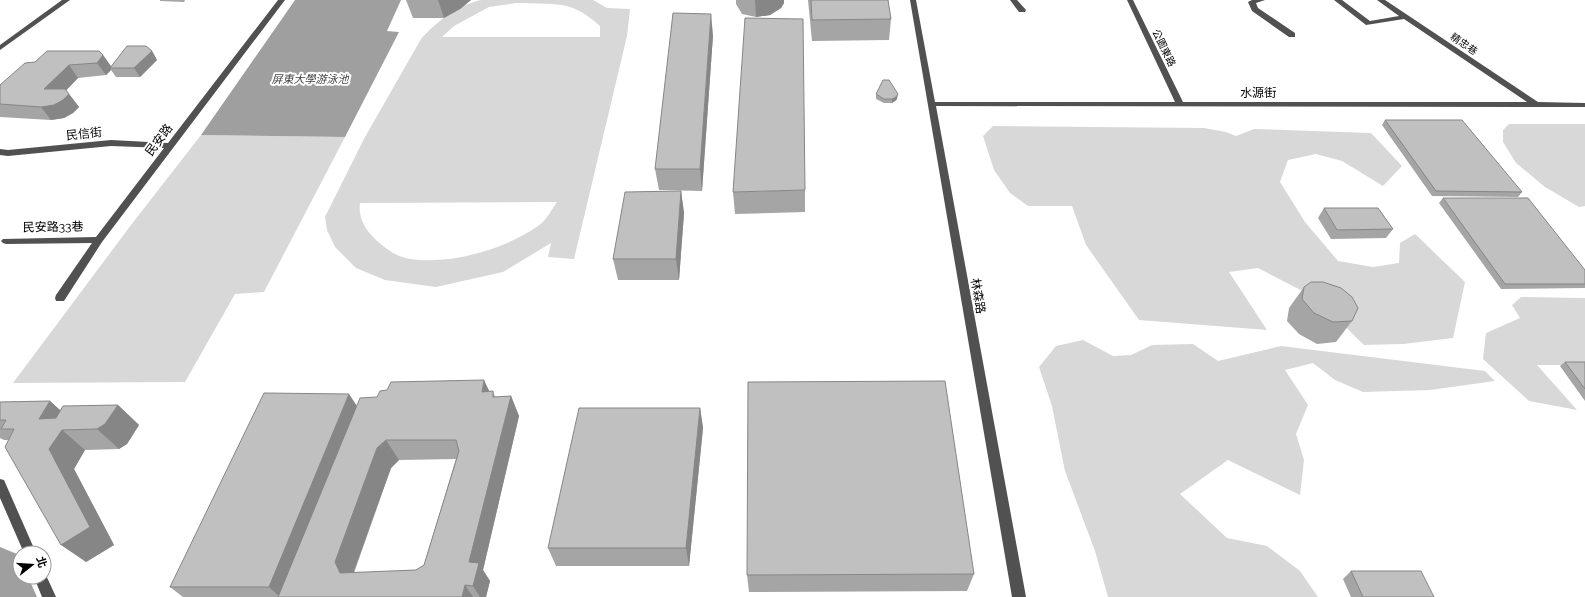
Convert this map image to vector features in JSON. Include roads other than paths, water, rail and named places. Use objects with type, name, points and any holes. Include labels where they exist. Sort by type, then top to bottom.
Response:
[{"type":"street","points":[[0,48],[67,0]]},
{"type":"street","name":"民安路","points":[[60,298],[99,240],[282,0]]},
{"type":"street","name":"林森路","points":[[913,0],[1018,597]]},
{"type":"street","points":[[1013,0],[1022,10]]},
{"type":"street","name":"公園東路","points":[[1130,0],[1180,105]]},
{"type":"street","points":[[1262,0],[1252,2],[1255,9],[1292,35]]},
{"type":"street","points":[[1337,0],[1369,23],[1404,16]]},
{"type":"street","name":"精忠巷","points":[[1380,0],[1536,105]]},
{"type":"street","name":"水源街","points":[[931,104],[1585,105]]},
{"type":"street","name":"民信街","points":[[4,152],[111,143],[170,146]]},
{"type":"street","points":[[0,159],[4,152]]},
{"type":"street","name":"民安路33巷","points":[[6,241],[99,240]]},
{"type":"street","points":[[0,484],[27,545]]},
{"type":"street","points":[[44,585],[49,597]]},
{"type":"water","name":"屏東大學游泳池","points":[[295,0],[401,0],[387,31],[399,32],[345,137],[201,135]]},
{"type":"waterway","points":[[0,570],[12,597]]}]
